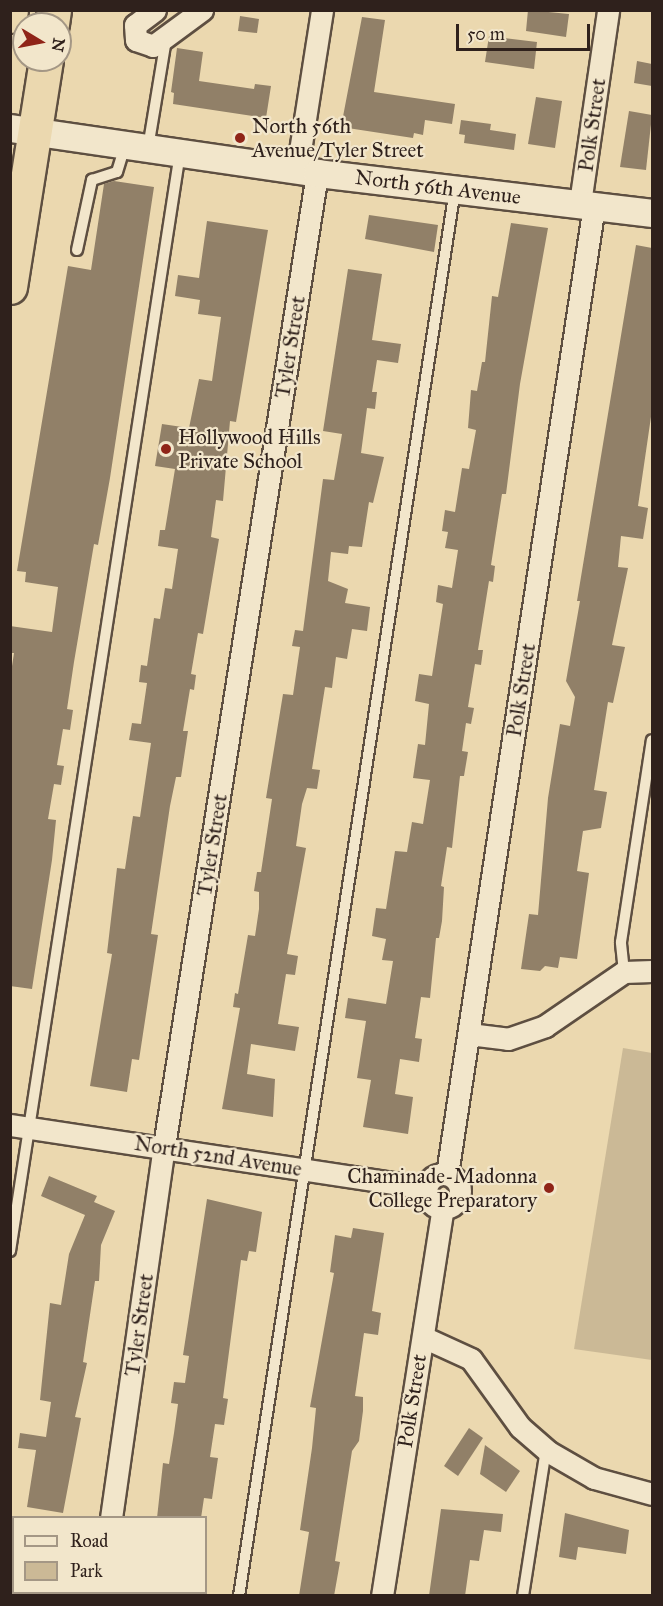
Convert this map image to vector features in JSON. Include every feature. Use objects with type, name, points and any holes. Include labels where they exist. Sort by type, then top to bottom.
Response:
[{"type":"highway","points":[[10,16],[11,10]]},
{"type":"highway","points":[[10,287],[23,130],[42,72]]},
{"type":"street","points":[[155,10],[135,25],[136,40],[153,46],[202,10]]},
{"type":"street","name":"Tyler Street","points":[[111,1516],[307,171],[322,10]]},
{"type":"street","name":"Polk Street","points":[[382,1596],[443,1207],[456,1202],[460,1191],[457,1181],[447,1174],[587,204],[608,10]]},
{"type":"street","name":"North 56th Avenue","points":[[23,130],[307,171],[652,213]]},
{"type":"street","points":[[469,1034],[508,1040],[545,1026],[624,972],[652,971]]},
{"type":"street","name":"North 52nd Avenue","points":[[20,1126],[164,1146],[426,1188]]},
{"type":"street","points":[[443,1207],[430,1202],[426,1188],[433,1177],[447,1174]]},
{"type":"street","points":[[423,1337],[471,1359],[520,1427],[546,1449],[594,1478],[652,1494]]},
{"type":"lane","points":[[77,250],[92,180],[117,172],[136,146],[167,36]]},
{"type":"lane","points":[[10,1251],[20,1126],[180,153]]},
{"type":"lane","points":[[239,1596],[456,189]]},
{"type":"lane","points":[[624,972],[621,942],[652,740]]},
{"type":"lane","points":[[523,1596],[546,1449]]},
{"type":"green space","points":[[623,1048],[652,1053],[652,1360],[574,1349]]},
{"type":"building","points":[[528,10],[569,14],[566,37],[526,31]]},
{"type":"building","points":[[240,16],[259,19],[257,33],[238,31]]},
{"type":"building","points":[[362,17],[385,20],[374,92],[455,104],[452,124],[425,120],[423,135],[414,133],[413,138],[341,127]]},
{"type":"building","points":[[489,36],[537,42],[534,69],[485,62]]},
{"type":"building","points":[[177,48],[203,52],[199,81],[254,89],[255,84],[271,86],[266,118],[173,104],[174,93],[171,92]]},
{"type":"building","points":[[637,61],[652,64],[652,86],[634,83]]},
{"type":"building","points":[[536,97],[562,101],[555,148],[528,144]]},
{"type":"building","points":[[629,111],[652,115],[646,170],[620,167]]},
{"type":"building","points":[[461,120],[491,124],[490,130],[516,134],[514,150],[464,143],[465,135],[459,134]]},
{"type":"building","points":[[114,181],[154,187],[110,478],[98,545],[94,544],[74,662],[67,709],[73,710],[70,730],[63,729],[57,765],[64,766],[61,785],[54,784],[48,819],[56,820],[32,989],[10,986],[10,679],[14,653],[10,653],[10,626],[52,632],[58,587],[25,582],[26,572],[17,571],[68,266],[91,270],[104,184]]},
{"type":"building","points":[[369,215],[438,225],[434,252],[365,239]]},
{"type":"building","points":[[207,221],[268,230],[236,422],[230,421],[223,501],[216,500],[211,537],[219,539],[203,634],[198,633],[191,674],[196,675],[194,690],[190,689],[183,731],[188,731],[181,777],[176,777],[170,806],[151,934],[158,935],[139,1060],[132,1059],[127,1092],[90,1086],[112,954],[107,953],[117,868],[125,869],[133,816],[140,817],[151,743],[129,740],[132,723],[141,724],[147,683],[139,682],[141,665],[147,666],[154,618],[160,619],[165,588],[172,589],[178,549],[158,546],[160,530],[165,530],[175,469],[155,466],[162,424],[189,428],[199,379],[212,381],[221,317],[198,314],[200,300],[175,296],[178,275],[199,278]]},
{"type":"building","points":[[511,223],[548,228],[520,384],[506,494],[502,494],[491,565],[495,566],[493,582],[489,581],[478,650],[483,650],[481,665],[475,664],[468,707],[474,708],[471,724],[466,723],[462,751],[468,752],[464,776],[460,776],[452,848],[447,847],[441,886],[444,887],[442,921],[439,938],[436,938],[430,998],[421,997],[415,1038],[422,1039],[419,1062],[400,1059],[395,1094],[413,1097],[408,1134],[363,1127],[371,1080],[357,1078],[366,1021],[345,1018],[348,998],[386,1004],[393,961],[382,960],[386,939],[372,936],[376,908],[386,909],[395,851],[407,852],[412,822],[423,824],[430,780],[413,778],[418,744],[425,745],[429,704],[415,701],[419,674],[432,676],[443,604],[436,602],[438,585],[452,588],[458,550],[445,548],[448,532],[442,531],[445,510],[455,512],[462,468],[469,469],[476,430],[468,428],[471,390],[477,391],[482,362],[485,362],[492,296],[498,297]]},
{"type":"building","points":[[636,245],[652,248],[652,410],[638,506],[648,508],[643,539],[621,536],[618,567],[628,568],[612,645],[625,647],[613,703],[608,702],[594,790],[607,792],[601,828],[583,831],[577,871],[589,873],[577,959],[560,957],[558,968],[545,966],[540,971],[521,969],[529,914],[538,915],[548,798],[560,724],[570,726],[575,697],[566,681],[580,601],[577,601]]},
{"type":"building","points":[[348,269],[382,274],[372,340],[401,344],[398,363],[377,360],[372,392],[377,392],[375,409],[367,408],[361,453],[384,457],[373,503],[369,502],[362,547],[349,546],[348,554],[331,552],[328,581],[348,589],[345,603],[370,607],[367,631],[352,629],[347,659],[336,657],[332,688],[325,687],[312,769],[320,770],[317,789],[307,788],[302,804],[296,846],[306,848],[287,954],[298,956],[295,975],[286,974],[278,1024],[299,1027],[295,1051],[251,1044],[247,1074],[275,1079],[273,1117],[222,1109],[240,1008],[233,1007],[235,993],[238,994],[248,935],[255,936],[259,909],[259,892],[254,891],[257,872],[261,872],[272,799],[266,798],[283,694],[293,695],[300,647],[292,646],[295,630],[303,631],[323,479],[334,480],[342,434],[323,431]]},
{"type":"building","points":[[49,1176],[97,1196],[94,1202],[115,1211],[101,1245],[99,1281],[95,1281],[83,1362],[87,1363],[75,1417],[81,1418],[63,1513],[27,1507],[36,1450],[18,1448],[20,1433],[46,1437],[51,1402],[40,1400],[50,1303],[61,1305],[69,1254],[85,1215],[41,1196]]},
{"type":"building","points":[[207,1199],[262,1212],[256,1252],[249,1251],[247,1261],[241,1260],[223,1398],[228,1399],[224,1425],[215,1424],[210,1457],[218,1458],[212,1499],[204,1498],[201,1516],[157,1516],[163,1463],[169,1464],[178,1404],[171,1403],[174,1382],[185,1383],[189,1356],[183,1355]]},
{"type":"building","points":[[353,1228],[384,1233],[372,1311],[381,1313],[378,1335],[364,1333],[355,1396],[363,1397],[363,1411],[359,1441],[352,1451],[335,1561],[340,1562],[334,1596],[299,1596],[309,1532],[300,1530],[316,1408],[310,1407],[334,1273],[330,1272],[335,1235],[351,1238]]},
{"type":"building","points":[[469,1428],[483,1438],[458,1476],[444,1466]]},
{"type":"building","points":[[485,1445],[520,1471],[506,1492],[480,1474]]},
{"type":"building","points":[[441,1509],[503,1514],[501,1532],[484,1530],[479,1561],[470,1560],[465,1596],[429,1596]]},
{"type":"building","points":[[565,1513],[629,1530],[626,1554],[578,1547],[576,1560],[559,1557]]},
{"type":"place","name":"North 56th Avenue/Tyler Street","points":[[240,138]]},
{"type":"place","name":"Hollywood Hills Private School","points":[[166,449]]},
{"type":"place","name":"Chaminade-Madonna College Preparatory","points":[[549,1188]]}]
